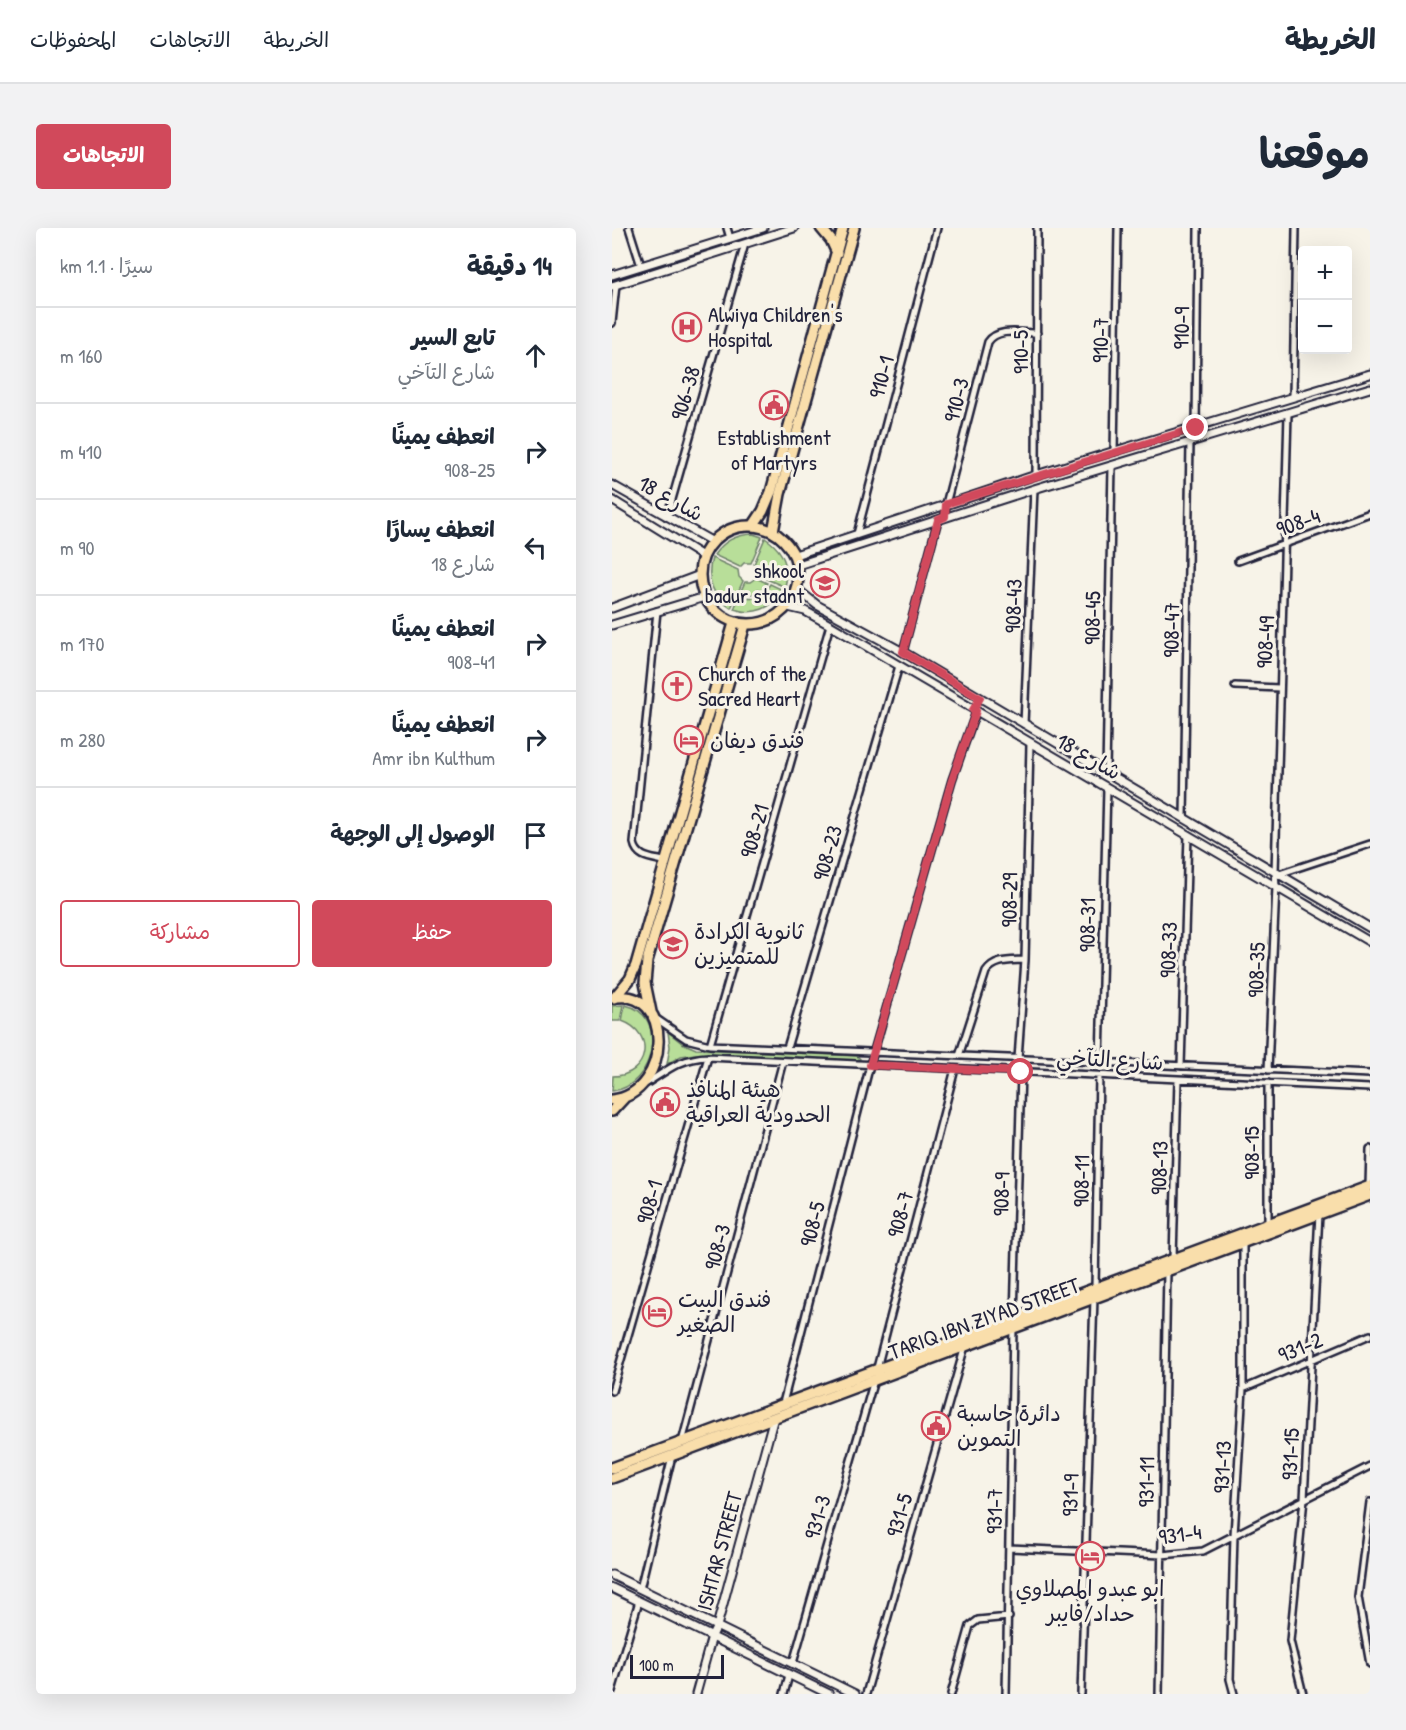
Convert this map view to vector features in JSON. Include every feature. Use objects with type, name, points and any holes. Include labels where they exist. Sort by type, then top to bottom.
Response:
[{"type":"main road","points":[[821,228],[829,236],[837,253]]},
{"type":"main road","points":[[753,526],[763,511],[771,492],[843,228]]},
{"type":"main road","points":[[773,532],[780,494],[850,240],[856,228]]},
{"type":"main road","points":[[753,526],[773,532],[786,542],[795,555],[798,565],[797,589],[788,607],[778,616],[766,622],[745,625],[722,617],[705,597],[700,575],[704,557],[713,542],[724,533],[738,527],[753,526]]},
{"type":"main road","points":[[613,998],[630,979],[636,965],[734,623]]},
{"type":"main road","points":[[612,1111],[625,1097],[640,1087],[651,1071],[657,1054],[658,1035],[645,983],[647,961],[745,625]]},
{"type":"main road","points":[[613,998],[632,998],[643,1003],[652,1015]]},
{"type":"main road","points":[[612,1100],[625,1097]]},
{"type":"main road","name":"TARIQ IBN ZIYAD STREET","points":[[612,1468],[1173,1257],[1370,1186]]},
{"type":"main road","name":"TARIQ IBN ZIYAD STREET","points":[[612,1478],[1370,1195]]},
{"type":"street","points":[[629,228],[641,266]]},
{"type":"street","points":[[727,228],[730,238]]},
{"type":"street","points":[[612,275],[763,228]]},
{"type":"street","points":[[612,323],[614,286],[794,228]]},
{"type":"street","name":"910-1","points":[[857,534],[937,228]]},
{"type":"street","name":"910-5","points":[[1036,475],[1037,228]]},
{"type":"street","name":"910-7","points":[[1114,452],[1118,228]]},
{"type":"street","name":"910-9","points":[[1196,428],[1198,228]]},
{"type":"street","points":[[1293,397],[1296,228]]},
{"type":"street","name":"906-38","points":[[667,517],[745,244]]},
{"type":"street","name":"910-3","points":[[903,652],[946,504],[988,342],[998,333],[1037,333]]},
{"type":"street","points":[[795,555],[1036,475],[1370,374]]},
{"type":"street","points":[[798,565],[1034,489],[1370,388]]},
{"type":"street","name":"908-49","points":[[1277,873],[1288,413]]},
{"type":"street","name":"908-47","points":[[1184,818],[1190,442]]},
{"type":"street","name":"908-45","points":[[1106,771],[1112,466]]},
{"type":"street","name":"شارع 18","points":[[612,485],[713,542]]},
{"type":"street","name":"908-43","points":[[1024,724],[1034,489]]},
{"type":"street","name":"شارع 18","points":[[612,500],[704,557]]},
{"type":"street","name":"908-4","points":[[1238,561],[1370,513]]},
{"type":"street","points":[[612,608],[700,575]]},
{"type":"street","name":"شارع 18","points":[[797,589],[817,605],[903,652],[1370,928]]},
{"type":"street","points":[[612,625],[705,597]]},
{"type":"street","name":"شارع 18","points":[[788,607],[805,611],[830,625],[1370,942]]},
{"type":"street","points":[[657,611],[634,843],[640,855],[664,861]]},
{"type":"street","name":"908-21","points":[[710,1045],[830,625]]},
{"type":"street","name":"908-23","points":[[787,1048],[899,666]]},
{"type":"street","points":[[1235,686],[1280,688]]},
{"type":"street","points":[[975,711],[980,698]]},
{"type":"street","name":"908-5","points":[[783,1403],[873,1052],[952,780],[975,711]]},
{"type":"street","name":"908-29","points":[[1018,1059],[1025,960],[1030,742]]},
{"type":"street","points":[[1107,788],[1113,776]]},
{"type":"street","name":"908-31","points":[[1100,1062],[1107,788]]},
{"type":"street","name":"908-33","points":[[1181,1066],[1188,835]]},
{"type":"street","points":[[1277,873],[1370,844]]},
{"type":"street","name":"908-35","points":[[1268,1070],[1277,873]]},
{"type":"street","points":[[959,1056],[986,972],[998,963],[1025,960]]},
{"type":"street","name":"شارع التآخي","points":[[652,1015],[686,1039],[710,1045],[1370,1074]]},
{"type":"street","name":"شارع التآخي","points":[[640,1087],[680,1062],[692,1058],[708,1057],[1370,1088]]},
{"type":"street","name":"908-1","points":[[612,1391],[708,1057]]},
{"type":"street","name":"908-3","points":[[682,1442],[783,1060]]},
{"type":"street","points":[[1139,1064],[1139,1077]]},
{"type":"street","name":"908-7","points":[[877,1368],[956,1069]]},
{"type":"street","name":"908-9","points":[[1014,1317],[1021,1072]]},
{"type":"street","name":"908-11","points":[[1095,1287],[1099,1075]]},
{"type":"street","name":"908-13","points":[[1173,1257],[1178,1079]]},
{"type":"street","name":"908-15","points":[[1268,1083],[1268,1223]]},
{"type":"street","points":[[1370,1149],[1370,1186]]},
{"type":"street","name":"931-15","points":[[1303,1694],[1290,1641],[1304,1499],[1319,1214]]},
{"type":"street","name":"931-13","points":[[1234,1694],[1230,1679],[1234,1535],[1243,1389],[1244,1242]]},
{"type":"street","name":"931-11","points":[[1159,1694],[1167,1271]]},
{"type":"street","name":"931-9","points":[[1081,1694],[1094,1298]]},
{"type":"street","name":"931-7","points":[[1006,1694],[1013,1328]]},
{"type":"street","name":"931-2","points":[[1243,1389],[1370,1335]]},
{"type":"street","name":"931-5","points":[[866,1694],[965,1346]]},
{"type":"street","name":"931-3","points":[[793,1663],[874,1380]]},
{"type":"street","name":"ISHTAR STREET","points":[[696,1694],[774,1417]]},
{"type":"street","points":[[640,1589],[672,1455]]},
{"type":"street","name":"931-4","points":[[1010,1548],[1162,1555],[1203,1551],[1370,1466]]},
{"type":"street","points":[[1370,1502],[1358,1597],[1370,1664]]},
{"type":"street","points":[[612,1575],[855,1694]]},
{"type":"street","points":[[625,1595],[630,1584]]},
{"type":"street","points":[[612,1588],[829,1694]]},
{"type":"street","points":[[612,1690],[639,1601]]},
{"type":"street","points":[[951,1694],[972,1623],[978,1620],[1009,1617]]},
{"type":"street","points":[[784,1694],[789,1675]]},
{"type":"street","points":[[816,1687],[820,1677]]},
{"type":"green space","points":[[753,534],[762,537],[751,563],[744,563],[740,567],[714,555],[730,540]]},
{"type":"green space","points":[[765,538],[781,553],[784,559],[787,572],[785,587],[757,575],[754,564]]},
{"type":"green space","points":[[712,558],[738,570],[739,577],[743,581],[731,608],[724,604],[712,587],[710,566]]},
{"type":"green space","points":[[756,578],[767,583],[762,590],[758,589],[755,594],[740,593],[745,582]]},
{"type":"green space","points":[[770,584],[783,590],[774,602],[755,611],[734,609],[739,597],[761,598]]},
{"type":"green space","points":[[623,1005],[620,1021],[612,1021],[612,1006]]},
{"type":"green space","points":[[625,1005],[639,1011],[648,1022],[652,1035],[651,1050],[638,1077],[626,1087],[612,1091],[613,1076],[625,1074],[634,1069],[641,1062],[644,1053],[644,1044],[640,1035],[633,1027],[622,1021]]},
{"type":"green space","points":[[668,1032],[682,1043],[696,1049],[857,1056],[860,1059],[857,1061],[696,1054],[681,1056],[667,1064],[670,1047]]},
{"type":"place","name":"Alwiya Children's Hospital","points":[[687,327]]},
{"type":"place","name":"Establishment of Martyrs","points":[[774,405]]},
{"type":"place","name":"shkool badur stadnt","points":[[825,583]]},
{"type":"place","name":"Church of the Sacred Heart","points":[[677,686]]},
{"type":"place","name":"فندق ديفان","points":[[689,740]]},
{"type":"place","name":"ثانوية الكرادة للمتميزين","points":[[673,944]]},
{"type":"place","name":"هيئة المنافذ الحدودية العراقية","points":[[665,1102]]},
{"type":"place","name":"فندق البيت الصغير","points":[[657,1312]]},
{"type":"place","name":"دائرة حاسبة التموين","points":[[936,1426]]},
{"type":"place","name":"ابو عبدو المصلاوي حداد/فايبر","points":[[1090,1556]]},
{"type":"route","points":[[1021,1072],[870,1065],[952,780],[976,711],[973,710],[980,698],[903,652],[938,520],[945,517],[946,504],[1196,428]]}]
